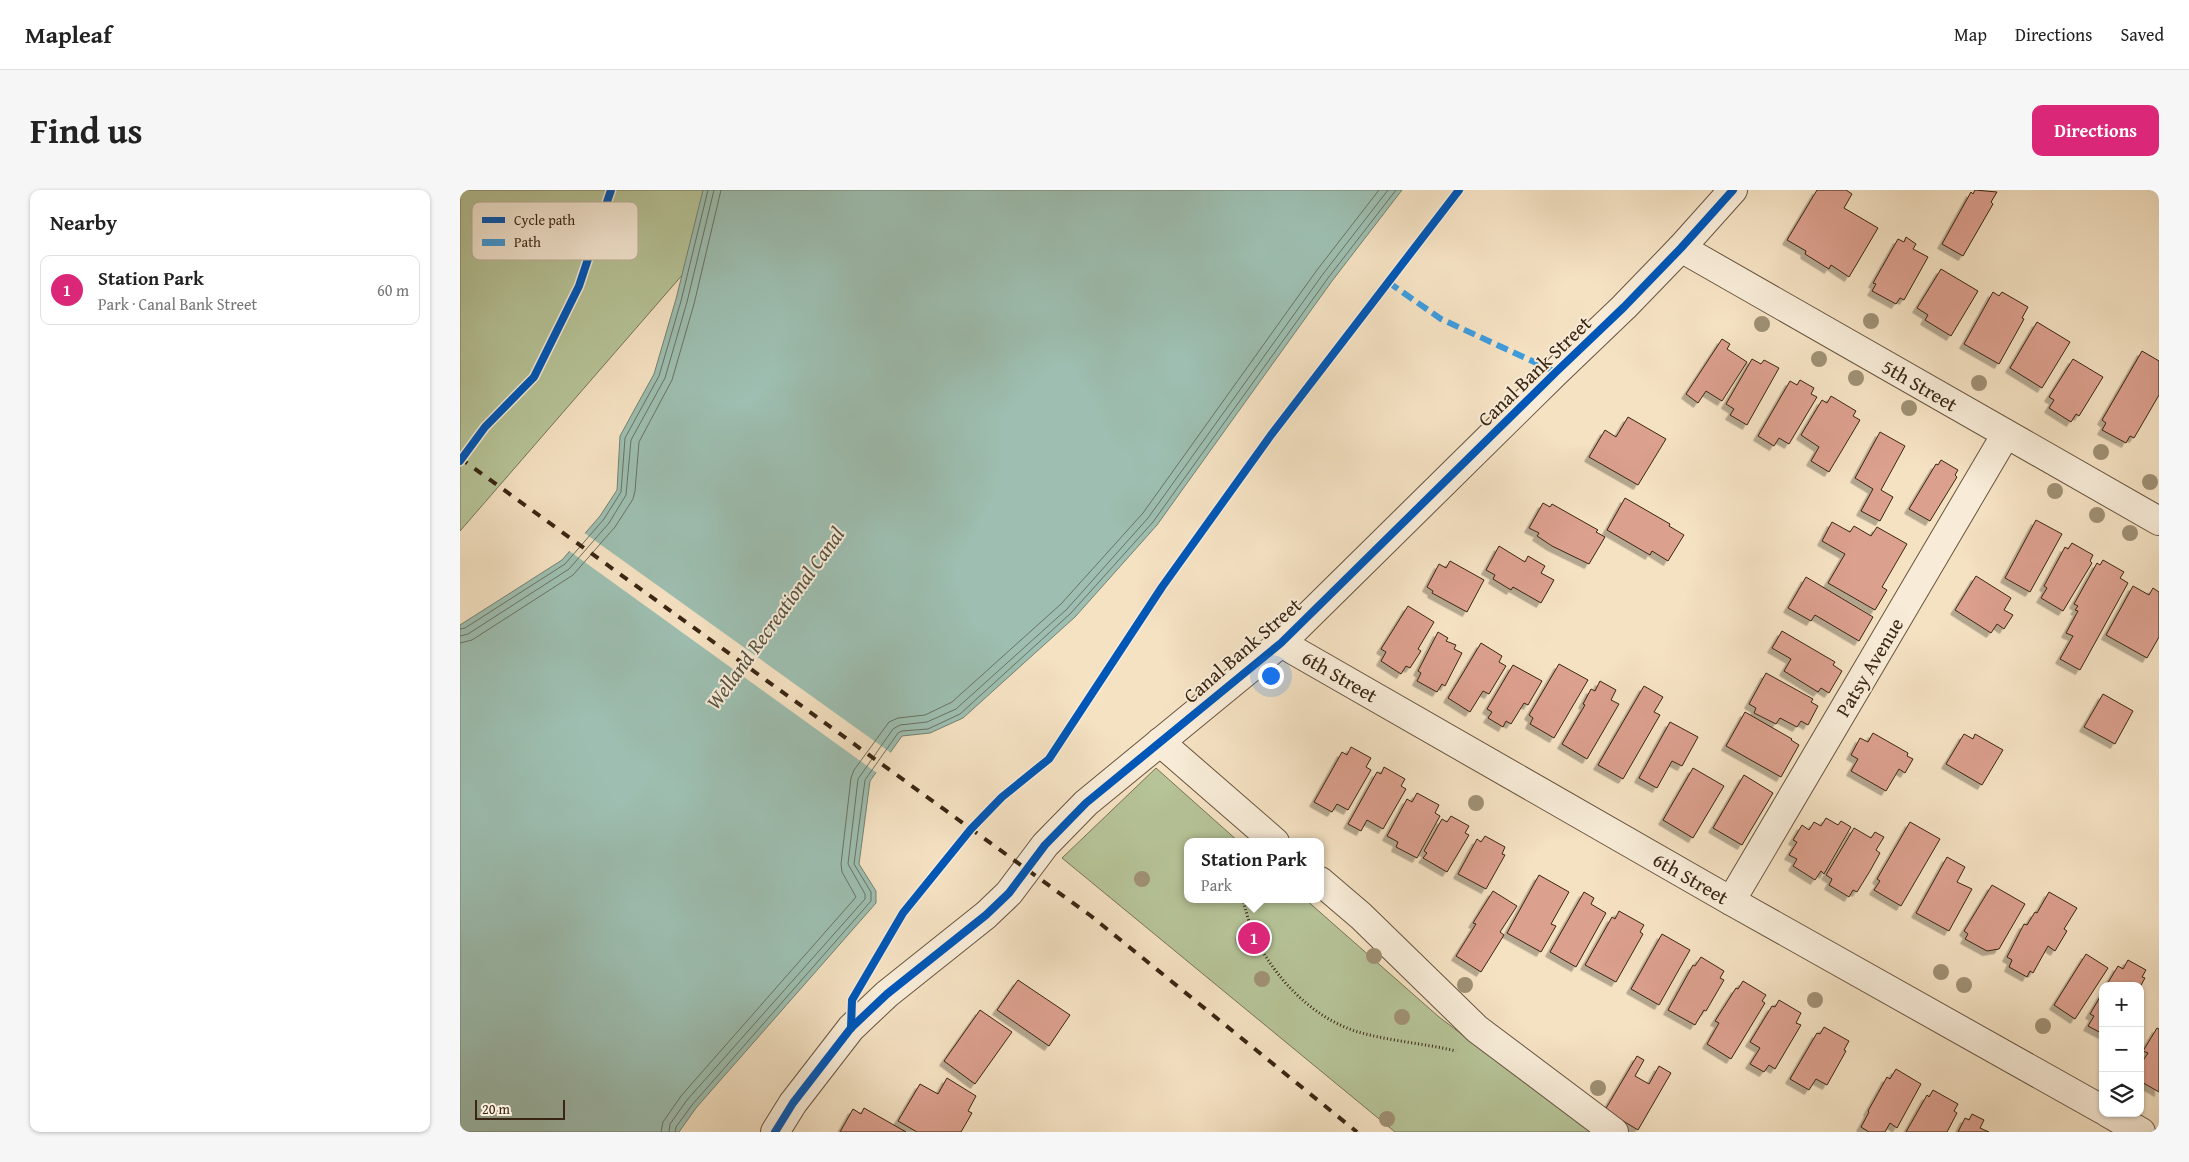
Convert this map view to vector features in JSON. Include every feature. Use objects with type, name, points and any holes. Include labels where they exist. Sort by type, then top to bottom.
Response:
[{"type":"street","name":"Canal Bank Street","points":[[775,1132],[793,1103],[851,1028],[887,994],[986,915],[1009,893],[1046,845],[1086,803],[1281,643],[1624,307],[1682,248],[1733,190]]},
{"type":"street","name":"5th Street","points":[[1682,248],[2159,521]]},
{"type":"street","name":"Patsy Avenue","points":[[1731,901],[2006,434]]},
{"type":"street","name":"6th Street","points":[[1281,643],[1731,901],[2099,1108]]},
{"type":"street","points":[[1160,742],[1270,838]]},
{"type":"street","points":[[1324,884],[1361,916],[1477,1029],[1614,1132]]},
{"type":"street","points":[[2115,1117],[2141,1132]]},
{"type":"path","points":[[1244,903],[1255,937],[1269,963],[1304,1002],[1322,1016],[1355,1031],[1464,1054]]},
{"type":"green space","points":[[460,190],[756,190],[460,531]]},
{"type":"green space","points":[[1156,768],[1235,838],[1184,838],[1184,903],[1310,903],[1439,1017],[1591,1132],[1395,1132],[1062,858]]},
{"type":"water","name":"Welland Recreational Canal","points":[[703,190],[1402,190],[1332,281],[1157,525],[1075,617],[963,718],[930,733],[902,736],[870,781],[859,864],[876,891],[876,903],[696,1108],[679,1132],[460,1132],[460,625],[562,560],[600,516],[617,490],[620,436],[654,374],[676,299]]},
{"type":"pier","points":[[583,532],[891,753],[877,773],[568,550]]},
{"type":"building","points":[[1817,190],[1846,190],[1852,194],[1844,208],[1878,228],[1849,277],[1831,265],[1829,269],[1805,254],[1806,251],[1787,240]]},
{"type":"building","points":[[1975,190],[1997,192],[1991,202],[1993,204],[1963,256],[1942,244],[1971,192],[1973,194]]},
{"type":"building","points":[[1906,237],[1916,244],[1913,249],[1928,257],[1904,300],[1900,298],[1896,304],[1872,291],[1876,284],[1873,283],[1898,239],[1904,242]]},
{"type":"building","points":[[1941,269],[1978,291],[1951,336],[1925,320],[1928,315],[1917,308]]},
{"type":"building","points":[[1993,292],[1999,296],[2002,292],[2028,307],[2022,318],[2024,319],[1999,364],[1964,344]]},
{"type":"building","points":[[2037,322],[2070,342],[2042,388],[2010,368]]},
{"type":"building","points":[[1722,339],[1730,344],[1727,349],[1747,362],[1722,401],[1706,391],[1698,403],[1686,394]]},
{"type":"building","points":[[2142,351],[2159,361],[2159,395],[2134,438],[2130,436],[2126,443],[2102,430],[2106,423],[2102,420]]},
{"type":"building","points":[[1752,359],[1761,364],[1764,360],[1779,368],[1747,425],[1730,415],[1734,409],[1726,404]]},
{"type":"building","points":[[2073,359],[2103,377],[2079,416],[2076,414],[2071,422],[2049,408],[2054,400],[2049,397]]},
{"type":"building","points":[[1800,380],[1814,388],[1811,394],[1817,397],[1789,444],[1779,438],[1774,446],[1758,436],[1790,381],[1797,385]]},
{"type":"building","points":[[1831,396],[1856,411],[1853,416],[1860,420],[1829,472],[1811,461],[1819,447],[1801,435],[1822,400],[1827,403]]},
{"type":"building","points":[[1628,417],[1666,439],[1638,485],[1589,457],[1605,430],[1616,437]]},
{"type":"building","points":[[1880,432],[1905,446],[1881,490],[1893,497],[1880,521],[1861,511],[1873,489],[1855,478]]},
{"type":"building","points":[[1941,460],[1958,470],[1955,475],[1957,477],[1930,521],[1909,509],[1936,464],[1938,465]]},
{"type":"building","points":[[1625,498],[1670,524],[1669,526],[1684,535],[1668,561],[1652,551],[1650,555],[1607,530]]},
{"type":"building","points":[[1543,503],[1550,507],[1552,504],[1598,530],[1596,532],[1605,537],[1589,564],[1552,546],[1537,536],[1539,533],[1529,528]]},
{"type":"building","points":[[2036,520],[2062,534],[2030,592],[2005,578]]},
{"type":"building","points":[[1832,522],[1850,532],[1854,526],[1871,536],[1877,527],[1907,544],[1882,587],[1887,590],[1875,610],[1828,583],[1845,554],[1822,541]]},
{"type":"building","points":[[2072,543],[2093,555],[2090,561],[2092,563],[2063,611],[2041,598],[2047,588],[2044,586],[2065,547],[2068,549]]},
{"type":"building","points":[[1499,546],[1525,562],[1528,556],[1545,566],[1541,573],[1554,580],[1541,603],[1513,587],[1511,590],[1493,579],[1495,575],[1486,570]]},
{"type":"building","points":[[2103,560],[2124,572],[2120,578],[2128,583],[2080,670],[2060,659],[2073,636],[2066,633],[2078,611],[2075,610],[2078,606],[2074,604],[2097,563],[2100,565]]},
{"type":"building","points":[[1450,561],[1484,580],[1467,612],[1432,593],[1433,591],[1427,587],[1439,564],[1446,568]]},
{"type":"building","points":[[1976,576],[2011,598],[2004,610],[2013,615],[2004,629],[1997,624],[1991,633],[1955,610]]},
{"type":"building","points":[[1806,577],[1873,617],[1859,641],[1815,615],[1811,621],[1788,608]]},
{"type":"building","points":[[2133,586],[2149,595],[2153,588],[2159,592],[2159,637],[2147,658],[2106,635]]},
{"type":"building","points":[[1408,606],[1434,622],[1418,649],[1421,651],[1410,668],[1406,666],[1401,674],[1381,661],[1386,652],[1381,649]]},
{"type":"building","points":[[1782,631],[1835,662],[1833,665],[1842,671],[1829,693],[1821,688],[1818,692],[1784,671],[1791,659],[1772,648]]},
{"type":"building","points":[[1438,632],[1448,638],[1446,641],[1456,645],[1454,649],[1462,653],[1445,686],[1442,684],[1437,692],[1417,681],[1421,673],[1418,671]]},
{"type":"building","points":[[1481,643],[1502,656],[1499,662],[1506,666],[1489,694],[1483,691],[1470,712],[1448,698]]},
{"type":"building","points":[[1559,664],[1588,680],[1554,738],[1530,724],[1533,718],[1529,715]]},
{"type":"building","points":[[1513,665],[1542,681],[1528,705],[1524,703],[1511,724],[1506,721],[1503,727],[1488,718],[1492,712],[1487,709]]},
{"type":"building","points":[[1766,673],[1813,699],[1811,702],[1818,706],[1808,725],[1801,721],[1797,727],[1780,718],[1776,724],[1754,713],[1756,708],[1749,704]]},
{"type":"building","points":[[1600,681],[1616,690],[1611,700],[1619,704],[1587,759],[1562,744],[1585,705],[1583,704],[1591,689],[1595,691]]},
{"type":"building","points":[[1644,686],[1663,697],[1654,712],[1660,715],[1623,779],[1598,765]]},
{"type":"building","points":[[2103,694],[2133,711],[2115,744],[2084,727]]},
{"type":"building","points":[[1745,712],[1799,745],[1781,777],[1726,746]]},
{"type":"building","points":[[1670,722],[1698,737],[1682,766],[1672,761],[1657,788],[1639,778]]},
{"type":"building","points":[[1873,733],[1908,753],[1907,756],[1913,759],[1905,773],[1899,769],[1886,791],[1851,771],[1858,759],[1851,755],[1860,738],[1868,742]]},
{"type":"building","points":[[1964,734],[1973,739],[1975,734],[2003,750],[1982,785],[1946,764]]},
{"type":"building","points":[[1351,747],[1371,758],[1366,767],[1371,770],[1348,810],[1337,804],[1332,812],[1314,802],[1342,752],[1347,755]]},
{"type":"building","points":[[1384,767],[1405,779],[1401,786],[1406,789],[1383,829],[1367,820],[1361,831],[1348,824],[1377,772],[1381,774]]},
{"type":"building","points":[[1693,768],[1724,786],[1693,838],[1663,820]]},
{"type":"building","points":[[1744,775],[1773,793],[1742,845],[1713,828]]},
{"type":"building","points":[[1417,793],[1439,805],[1435,813],[1440,816],[1417,858],[1396,847],[1398,842],[1387,836],[1407,799],[1412,802]]},
{"type":"building","points":[[1451,816],[1469,826],[1465,833],[1469,835],[1447,872],[1423,858],[1427,853],[1424,851],[1442,819],[1447,822]]},
{"type":"building","points":[[1826,818],[1838,825],[1841,821],[1851,827],[1824,874],[1821,871],[1815,880],[1793,866],[1797,859],[1789,855],[1797,842],[1793,840],[1802,825],[1809,830],[1814,822],[1821,826]]},
{"type":"building","points":[[1910,822],[1940,839],[1901,906],[1874,890],[1880,881],[1877,879]]},
{"type":"building","points":[[1854,828],[1871,838],[1875,832],[1884,837],[1876,850],[1880,853],[1870,871],[1857,892],[1853,890],[1849,897],[1829,885],[1832,879],[1826,875]]},
{"type":"building","points":[[1485,836],[1505,847],[1502,854],[1505,855],[1486,889],[1458,874],[1477,839],[1481,842]]},
{"type":"building","points":[[1947,857],[1965,867],[1957,882],[1972,889],[1949,931],[1916,913]]},
{"type":"building","points":[[1539,875],[1569,892],[1551,924],[1556,926],[1541,952],[1507,933]]},
{"type":"building","points":[[1992,885],[2025,904],[1999,949],[1987,951],[1965,939],[1968,934],[1964,931]]},
{"type":"building","points":[[1493,891],[1517,906],[1500,932],[1504,935],[1481,972],[1456,956],[1476,924],[1473,923]]},
{"type":"building","points":[[1584,892],[1594,898],[1591,904],[1606,913],[1576,967],[1550,952]]},
{"type":"building","points":[[2049,892],[2077,908],[2064,929],[2067,931],[2055,951],[2048,946],[2033,973],[2030,971],[2027,977],[2009,967],[2012,960],[2007,957],[2024,924],[2027,925],[2035,912],[2037,913]]},
{"type":"building","points":[[1619,911],[1644,925],[1640,932],[1643,934],[1616,982],[1585,965],[1612,917],[1615,919]]},
{"type":"building","points":[[1662,934],[1690,950],[1659,1005],[1631,989]]},
{"type":"building","points":[[2086,954],[2108,968],[2075,1019],[2054,1005]]},
{"type":"building","points":[[1701,957],[1724,971],[1720,978],[1724,980],[1706,1011],[1704,1010],[1695,1025],[1668,1010],[1693,965],[1695,966]]},
{"type":"building","points":[[2128,960],[2146,970],[2142,977],[2145,978],[2143,982],[2108,982],[2118,966],[2123,969]]},
{"type":"building","points":[[1018,980],[1070,1015],[1049,1046],[997,1010]]},
{"type":"building","points":[[1743,981],[1766,995],[1762,1001],[1765,1003],[1731,1059],[1707,1044],[1719,1023],[1715,1021],[1736,988],[1738,989]]},
{"type":"building","points":[[2099,999],[2099,1032],[2088,1026],[2094,1016],[2090,1014]]},
{"type":"building","points":[[1779,1000],[1801,1013],[1796,1023],[1801,1025],[1775,1069],[1769,1065],[1764,1072],[1750,1064],[1760,1048],[1750,1042],[1772,1006],[1775,1007]]},
{"type":"building","points":[[980,1010],[1012,1032],[975,1084],[944,1061]]},
{"type":"building","points":[[1824,1027],[1849,1041],[1844,1050],[1846,1051],[1827,1085],[1816,1079],[1809,1090],[1790,1079],[1817,1033],[1820,1034]]},
{"type":"building","points":[[2157,1028],[2159,1029],[2159,1092],[2144,1083],[2144,1059],[2148,1053],[2144,1051]]},
{"type":"building","points":[[1637,1056],[1644,1060],[1635,1076],[1649,1084],[1659,1066],[1671,1073],[1638,1130],[1605,1110]]},
{"type":"building","points":[[1896,1069],[1921,1084],[1897,1128],[1890,1123],[1885,1132],[1869,1132],[1861,1127],[1887,1077],[1890,1079]]},
{"type":"building","points":[[947,1078],[976,1096],[968,1111],[972,1113],[961,1132],[917,1132],[898,1121],[920,1084],[938,1094]]},
{"type":"building","points":[[1933,1090],[1958,1104],[1954,1111],[1957,1113],[1947,1132],[1906,1132],[1927,1095],[1929,1097]]},
{"type":"building","points":[[864,1108],[906,1132],[840,1132],[853,1109],[861,1114]]},
{"type":"building","points":[[1972,1114],[1984,1120],[1980,1128],[1989,1132],[1958,1132],[1965,1118],[1969,1120]]},
{"type":"railway","points":[[460,458],[1091,916],[1357,1132]]},
{"type":"marked path","points":[[1388,282],[1441,319],[1556,372]]},
{"type":"cycle path","points":[[607,202],[611,190]]},
{"type":"cycle path","points":[[851,1028],[852,1000],[903,913],[971,829],[1002,797],[1049,759],[1162,587],[1271,435],[1459,190]]},
{"type":"cycle path","points":[[775,1132],[793,1103],[851,1028],[887,994],[986,915],[1009,893],[1045,845],[1086,803],[1281,643],[1624,307],[1733,190]]},
{"type":"cycle path","points":[[460,461],[485,427],[534,377],[579,286],[588,260]]},
{"type":"place","name":"Station Park","points":[[1254,938]]}]
